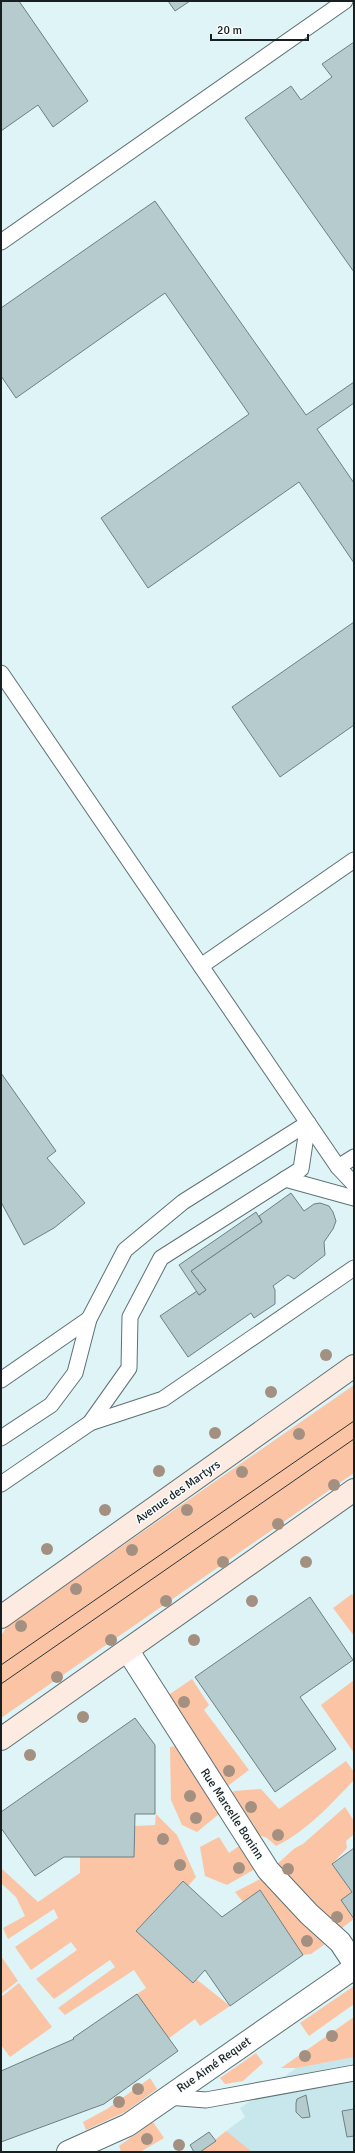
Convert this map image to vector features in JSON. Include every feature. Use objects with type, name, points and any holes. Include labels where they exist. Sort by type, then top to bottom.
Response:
[{"type":"main road","name":"Avenue des Martyrs","points":[[1,1617],[354,1366]]},
{"type":"main road","points":[[1,1739],[128,1651],[354,1490]]},
{"type":"street","name":"Rue Marcelle Boninn","points":[[128,1651],[232,1817],[268,1870],[309,1914],[340,1942],[354,1963]]},
{"type":"street","name":"Rue Aimé Requet","points":[[68,2152],[128,2125],[354,1968]]},
{"type":"lane","points":[[1,242],[345,1]]},
{"type":"lane","points":[[1,673],[338,1168],[354,1184]]},
{"type":"lane","points":[[201,966],[354,860]]},
{"type":"lane","points":[[90,1423],[129,1368],[130,1317],[161,1258],[301,1169],[308,1123]]},
{"type":"lane","points":[[1,1438],[51,1404],[75,1373],[89,1319],[125,1250],[183,1202],[308,1123]]},
{"type":"lane","points":[[338,1168],[354,1157]]},
{"type":"lane","points":[[285,1179],[354,1198]]},
{"type":"lane","points":[[1,1484],[90,1423],[163,1399],[354,1268]]},
{"type":"lane","points":[[1,1380],[89,1319]]},
{"type":"lane","points":[[168,2097],[206,2100],[354,2073]]},
{"type":"shaded area","points":[[354,1385],[354,1473],[1,1718],[1,1636],[7,1626]]},
{"type":"shaded area","points":[[352,1594],[354,1597],[354,1636],[333,1608]]},
{"type":"shaded area","points":[[192,1679],[209,1705],[204,1710],[249,1770],[225,1788],[167,1696]]},
{"type":"shaded area","points":[[354,1680],[354,1753],[321,1705]]},
{"type":"shaded area","points":[[176,1746],[205,1786],[219,1814],[197,1832],[182,1825],[171,1800],[170,1747]]},
{"type":"shaded area","points":[[346,1761],[354,1772],[354,1780],[308,1825],[298,1833],[276,1846],[267,1838],[251,1832],[229,1795],[234,1791],[261,1789],[279,1809]]},
{"type":"shaded area","points":[[345,1807],[354,1821],[354,1834],[346,1841],[347,1848],[332,1864],[352,1892],[354,1919],[338,1931],[275,1866],[295,1848],[303,1844]]},
{"type":"shaded area","points":[[156,1814],[177,1835],[196,1877],[188,1886],[183,1880],[136,1931],[230,2006],[200,2026],[195,2019],[168,2039],[137,1994],[146,1988],[134,1970],[65,2015],[58,2008],[115,1967],[110,1960],[54,1999],[36,1979],[77,1950],[71,1942],[31,1970],[15,1947],[58,1918],[54,1909],[8,1939],[3,1928],[25,1916],[16,1897],[1,1883],[1,1868],[38,1902],[80,1873],[80,1857],[134,1857],[134,1826],[155,1825]]},
{"type":"shaded area","points":[[219,1837],[229,1853],[242,1844],[255,1869],[227,1885],[205,1876],[200,1847]]},
{"type":"shaded area","points":[[264,1877],[325,1944],[311,1954],[303,1955],[260,1891],[243,1902],[235,1892]]},
{"type":"shaded area","points":[[1,1956],[18,1981],[1,1994]]},
{"type":"shaded area","points":[[19,1983],[52,2027],[10,2057],[1,2045],[1,1997]]},
{"type":"shaded area","points":[[354,1986],[354,2004],[309,2036],[300,2023]]},
{"type":"shaded area","points":[[354,2017],[354,2057],[296,2068],[281,2068]]},
{"type":"shaded area","points":[[354,2027],[354,2152],[239,2152],[226,2131],[245,2117],[240,2108]]},
{"type":"shaded area","points":[[256,2053],[263,2063],[243,2081],[225,2084],[220,2078]]},
{"type":"shaded area","points":[[150,2078],[157,2089],[125,2112],[86,2130],[83,2122],[107,2109]]},
{"type":"shaded area","points":[[153,2122],[164,2138],[140,2152],[121,2152],[119,2146]]},
{"type":"shaded area","points":[[226,2131],[252,2152],[200,2152]]},
{"type":"building","points":[[1,1],[19,1],[88,101],[53,127],[38,105],[1,131]]},
{"type":"building","points":[[168,1],[190,1],[175,11]]},
{"type":"building","points":[[354,42],[354,272],[245,118],[291,86],[301,100],[332,77],[322,64]]},
{"type":"building","points":[[155,201],[306,415],[354,382],[354,403],[317,429],[354,483],[354,563],[299,482],[148,588],[101,518],[249,414],[165,293],[16,398],[1,376],[1,308]]},
{"type":"building","points":[[354,622],[354,725],[280,777],[232,707]]},
{"type":"building","points":[[1,1073],[56,1151],[47,1158],[85,1203],[54,1228],[24,1245],[1,1202]]},
{"type":"building","points":[[291,1193],[304,1211],[314,1204],[320,1203],[329,1206],[333,1212],[336,1221],[333,1229],[324,1242],[325,1255],[294,1279],[288,1275],[273,1286],[275,1290],[275,1304],[254,1318],[251,1313],[188,1357],[160,1316],[197,1291],[199,1295],[206,1290],[191,1271],[262,1222],[259,1216]]},
{"type":"building","points":[[256,1212],[262,1222],[191,1271],[206,1290],[199,1295],[179,1265]]},
{"type":"building","points":[[310,1597],[353,1660],[300,1697],[336,1749],[275,1792],[195,1677]]},
{"type":"building","points":[[135,1718],[155,1745],[155,1814],[135,1814],[134,1857],[64,1857],[35,1876],[1,1828],[1,1812]]},
{"type":"building","points":[[354,1848],[354,1919],[341,1900],[352,1892],[332,1864]]},
{"type":"building","points":[[183,1881],[222,1917],[260,1890],[303,1955],[230,2006],[205,1970],[193,1983],[136,1931]]},
{"type":"building","points":[[137,1994],[178,2051],[104,2104],[1,2142],[1,2071],[74,2039],[73,2038]]},
{"type":"building","points":[[306,2095],[310,2117],[302,2118],[296,2112],[296,2103],[297,2099]]},
{"type":"building","points":[[354,2109],[354,2136],[347,2137],[342,2111]]},
{"type":"building","points":[[209,2132],[216,2141],[200,2152],[194,2152],[190,2145]]},
{"type":"tram line","points":[[1,1665],[354,1421]]},
{"type":"tram line","points":[[1,1684],[354,1439]]}]
